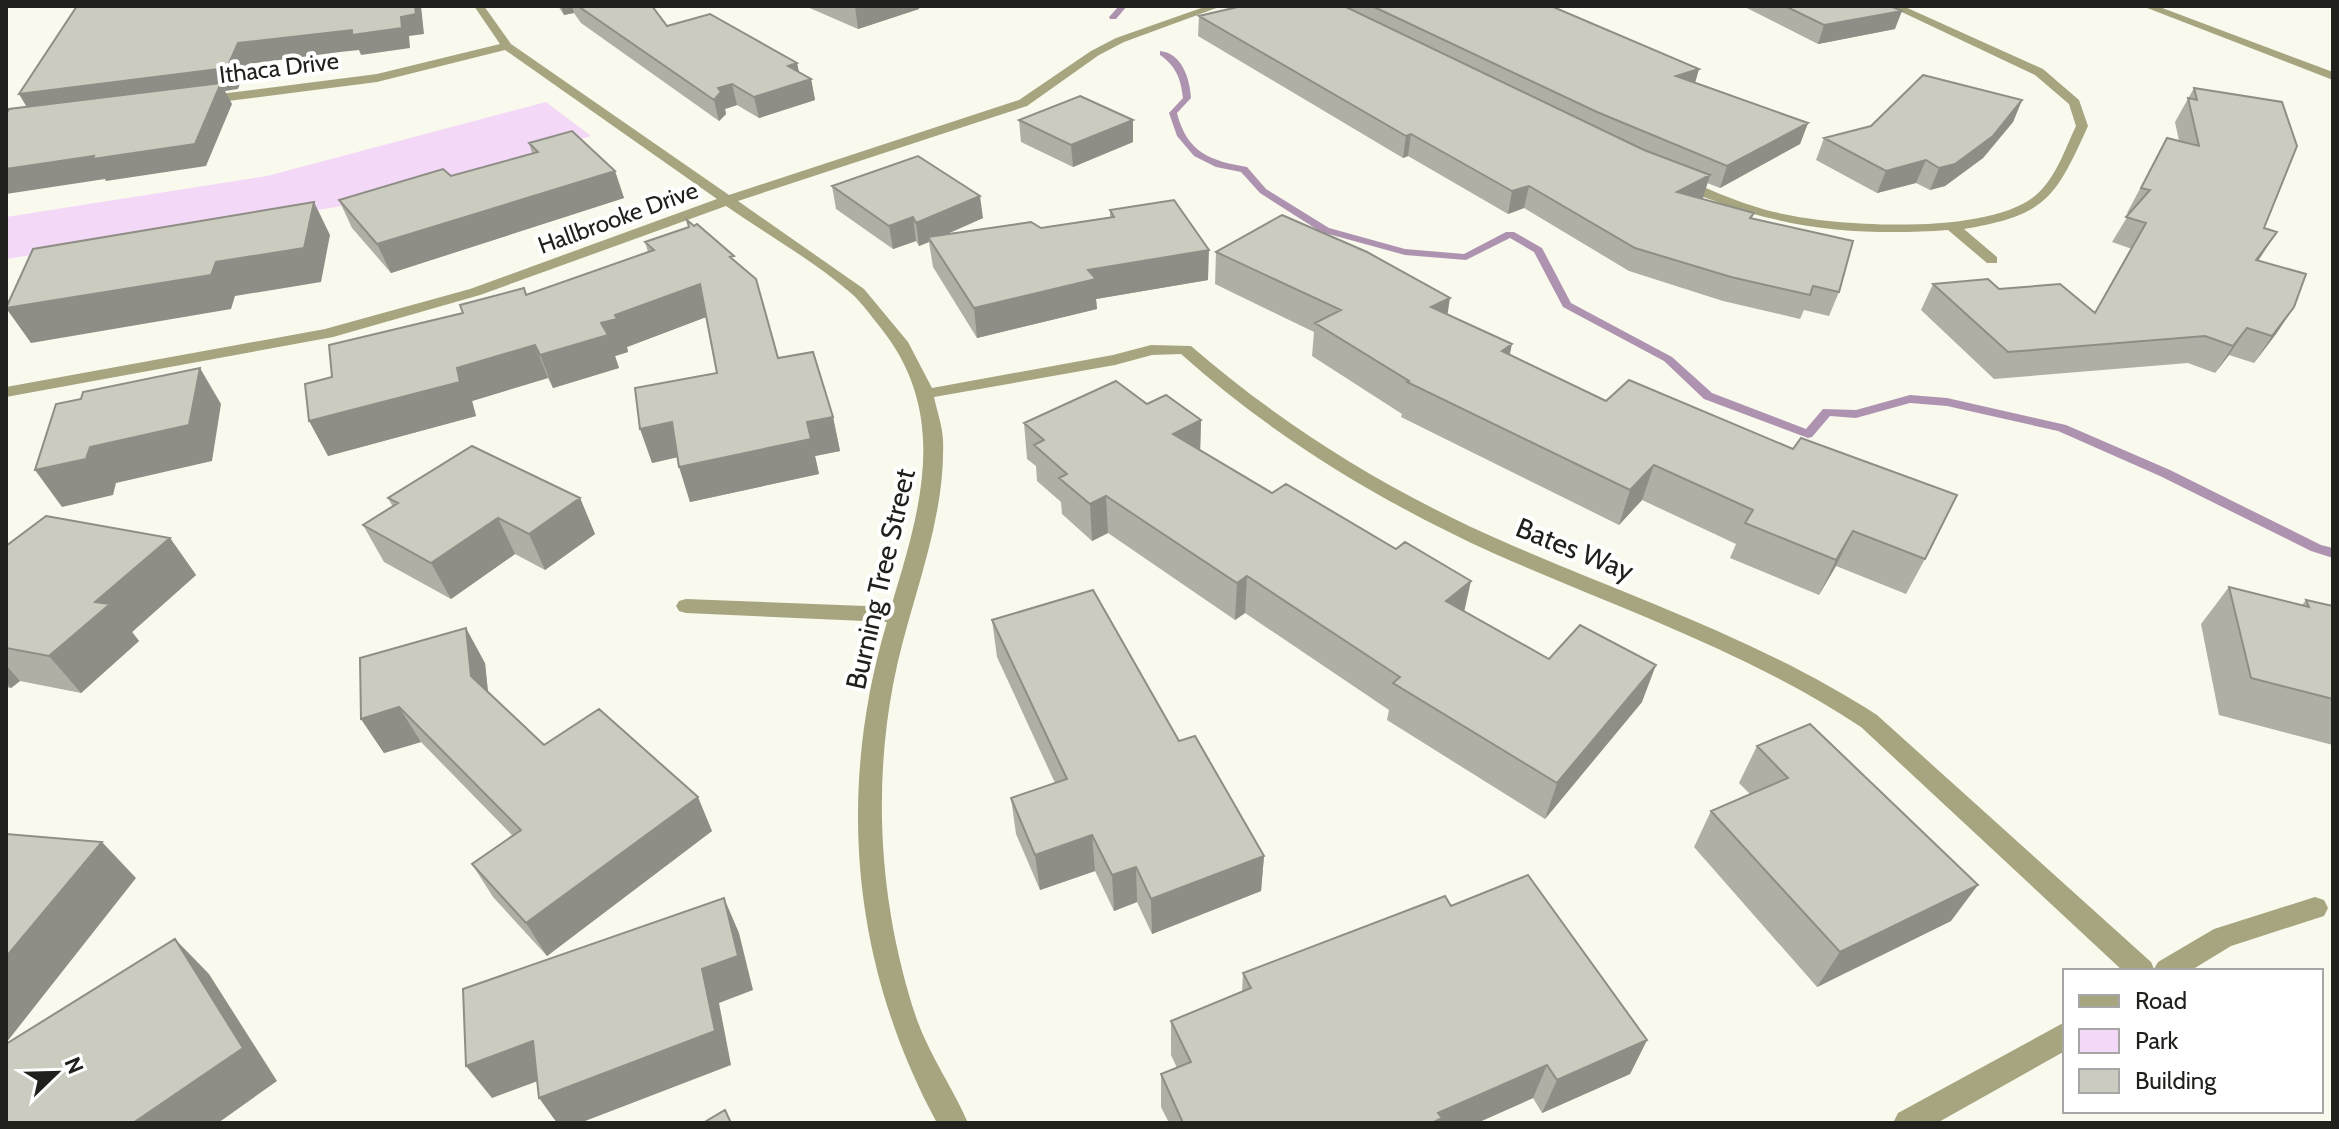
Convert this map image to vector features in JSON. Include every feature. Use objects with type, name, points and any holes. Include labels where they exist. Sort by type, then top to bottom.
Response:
[{"type":"street","name":"Burning Tree Street","points":[[479,6],[507,46],[859,292],[896,334],[925,394],[934,424],[937,455],[934,482],[882,685],[869,816],[874,885],[887,968],[928,1084],[953,1123]]},
{"type":"street","name":"Hallbrooke Drive","points":[[6,392],[273,345],[367,324],[475,292],[730,201],[1023,103],[1095,53],[1120,40],[1217,6]]},
{"type":"street","points":[[1672,179],[1778,216],[1883,229],[1952,226],[2008,214],[2038,201],[2057,180],[2082,126],[2075,103],[2039,72],[1894,6]]},
{"type":"street","points":[[2147,6],[2333,76]]},
{"type":"street","name":"Ithaca Drive","points":[[184,103],[377,78],[507,46]]},
{"type":"street","points":[[1952,226],[1992,260]]},
{"type":"street","name":"Bates Way","points":[[925,394],[1115,360],[1151,350],[1185,349],[1237,395],[1421,511],[1500,548],[1747,652],[1848,707],[1869,721],[2140,969]]},
{"type":"street","points":[[686,606],[902,615]]},
{"type":"street","points":[[2170,969],[2223,937],[2315,908]]},
{"type":"street","points":[[1908,1123],[2036,1055],[2063,1036]]},
{"type":"green space","points":[[546,102],[591,136],[361,203],[6,259],[6,217],[267,176]]},
{"type":"building","points":[[77,6],[415,6],[416,14],[401,17],[402,28],[352,35],[352,30],[238,43],[227,68],[19,94]]},
{"type":"building","points":[[578,6],[652,6],[667,26],[710,14],[797,63],[788,66],[811,79],[754,97],[732,84],[718,88],[721,92],[714,100]]},
{"type":"building","points":[[1242,6],[1344,6],[1644,150],[1710,175],[1677,192],[1754,213],[1750,218],[1853,241],[1839,292],[1813,286],[1810,295],[1731,277],[1635,248],[1529,186],[1512,191],[1411,134],[1406,136],[1199,16]]},
{"type":"building","points":[[1372,6],[1551,6],[1699,69],[1676,76],[1808,123],[1727,166],[1597,112]]},
{"type":"building","points":[[1785,6],[1890,6],[1902,11],[1824,25]]},
{"type":"building","points":[[1923,75],[2022,100],[1993,136],[1955,164],[1939,168],[1926,160],[1886,171],[1824,138],[1871,126]]},
{"type":"building","points":[[221,83],[195,144],[6,169],[6,114],[9,109]]},
{"type":"building","points":[[2194,88],[2282,102],[2297,146],[2264,228],[2277,232],[2256,260],[2306,274],[2294,307],[2272,336],[2247,328],[2233,346],[2205,336],[2008,352],[1933,284],[1988,279],[1999,289],[2060,284],[2095,313],[2146,223],[2126,217],[2150,190],[2141,188],[2167,138],[2199,146],[2188,98],[2197,100]]},
{"type":"building","points":[[1080,96],[1133,120],[1071,145],[1019,120]]},
{"type":"building","points":[[572,131],[615,171],[377,244],[339,200],[443,169],[451,176],[538,152],[529,143]]},
{"type":"building","points":[[918,156],[980,196],[916,223],[913,217],[889,226],[832,186]]},
{"type":"building","points":[[1174,200],[1209,250],[1088,270],[1096,279],[974,308],[928,237],[1031,222],[1041,228],[1114,217],[1110,210]]},
{"type":"building","points":[[314,202],[304,248],[216,262],[211,275],[6,308],[33,249]]},
{"type":"building","points":[[1282,215],[1367,252],[1450,298],[1431,307],[1512,344],[1502,351],[1606,401],[1629,380],[1793,449],[1801,438],[1957,495],[1925,559],[1853,531],[1836,560],[1745,523],[1753,510],[1654,465],[1630,490],[1407,382],[1315,323],[1341,310],[1216,252]]},
{"type":"building","points":[[687,220],[694,226],[697,224],[756,279],[778,358],[813,352],[833,417],[807,422],[811,439],[679,467],[672,422],[640,429],[635,388],[717,373],[700,284],[615,315],[617,319],[601,323],[608,335],[540,355],[535,345],[457,368],[460,382],[309,421],[305,384],[332,377],[329,345],[463,313],[460,305],[524,288],[526,295],[654,250],[645,242],[689,227]]},
{"type":"building","points":[[200,368],[189,425],[90,447],[86,459],[35,470],[56,404],[81,399],[83,392]]},
{"type":"building","points":[[1116,381],[1147,404],[1166,395],[1201,420],[1173,434],[1272,493],[1286,484],[1396,549],[1405,542],[1471,581],[1446,601],[1549,659],[1580,625],[1656,665],[1557,783],[1393,683],[1400,677],[1247,576],[1237,583],[1106,496],[1090,504],[1059,478],[1067,474],[1034,445],[1044,440],[1024,423]]},
{"type":"building","points":[[472,446],[580,498],[529,534],[498,518],[431,563],[363,525],[398,503],[388,498]]},
{"type":"building","points":[[46,516],[170,538],[95,602],[110,604],[49,656],[6,648],[6,546]]},
{"type":"building","points":[[2229,587],[2309,607],[2306,600],[2333,606],[2333,699],[2251,678]]},
{"type":"building","points":[[1093,590],[1179,741],[1195,736],[1264,856],[1151,899],[1136,867],[1112,875],[1092,835],[1035,855],[1011,798],[1067,779],[992,620]]},
{"type":"building","points":[[466,628],[471,676],[544,745],[599,709],[698,797],[526,923],[472,864],[521,830],[399,707],[361,719],[360,658]]},
{"type":"building","points":[[1810,724],[1978,885],[1840,952],[1711,811],[1788,778],[1757,746]]},
{"type":"building","points":[[6,834],[102,842],[6,957]]},
{"type":"building","points":[[1528,875],[1647,1040],[1557,1080],[1547,1065],[1438,1113],[1442,1118],[1432,1123],[1183,1123],[1161,1074],[1191,1062],[1171,1021],[1251,988],[1243,973],[1445,896],[1451,906]]},
{"type":"building","points":[[724,898],[738,956],[702,969],[715,1031],[539,1098],[533,1041],[466,1066],[463,989]]},
{"type":"building","points":[[175,939],[243,1048],[133,1123],[6,1123],[6,1044]]},
{"type":"building","points":[[725,1110],[731,1123],[703,1123]]},
{"type":"waterway","points":[[1113,17],[1123,6]]},
{"type":"waterway","points":[[1163,53],[1178,67],[1185,84],[1187,98],[1173,113],[1176,125],[1189,146],[1208,161],[1244,169],[1263,191],[1325,230],[1405,252],[1466,257],[1510,234],[1538,250],[1567,305],[1668,359],[1708,396],[1808,434],[1827,412],[1856,414],[1910,399],[1947,402],[2062,428],[2165,473],[2316,548],[2333,553]]}]
